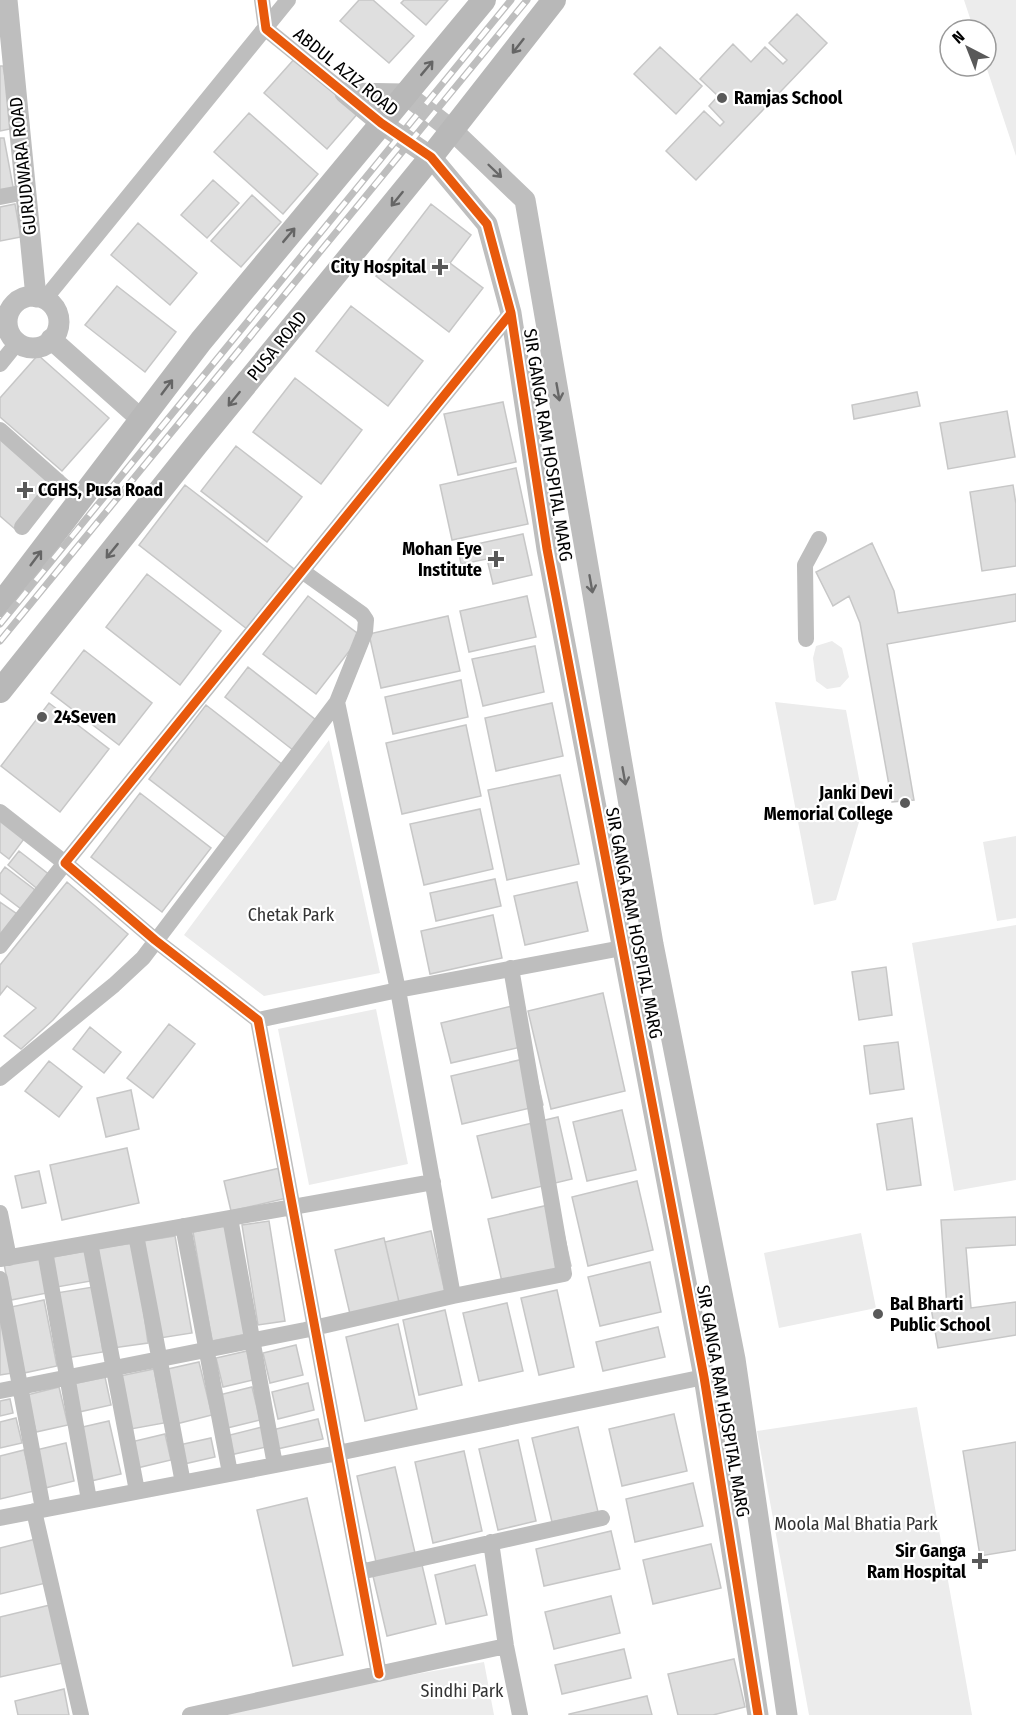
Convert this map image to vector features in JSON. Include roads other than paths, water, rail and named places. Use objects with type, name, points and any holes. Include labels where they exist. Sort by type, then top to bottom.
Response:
[{"type":"main road","points":[[0,605],[201,341],[484,0]]},
{"type":"main road","name":"PUSA ROAD","points":[[0,691],[555,0]]},
{"type":"street","name":"GURUDWARA ROAD","points":[[7,0],[7,63],[40,298]]},
{"type":"street","name":"ABDUL AZIZ ROAD","points":[[262,0],[266,29],[381,123],[431,157]]},
{"type":"street","points":[[40,298],[288,0]]},
{"type":"street","name":"ABDUL AZIZ ROAD","points":[[345,93],[405,94],[452,130]]},
{"type":"street","name":"SIR GANGA RAM HOSPITAL MARG","points":[[452,130],[525,200],[653,944],[737,1372],[787,1715]]},
{"type":"street","name":"SIR GANGA RAM HOSPITAL MARG","points":[[431,157],[488,224],[511,314],[547,549],[704,1377],[758,1715]]},
{"type":"street","points":[[0,197],[26,192]]},
{"type":"street","points":[[0,364],[8,334],[9,313],[13,306],[27,297],[40,298],[51,304],[58,320],[58,328],[51,339],[41,347],[32,348],[8,334]]},
{"type":"street","points":[[0,945],[64,863],[511,314]]},
{"type":"street","points":[[51,339],[142,420]]},
{"type":"street","points":[[0,430],[80,501]]},
{"type":"street","points":[[22,527],[58,481]]},
{"type":"street","points":[[806,639],[805,566],[819,539]]},
{"type":"street","points":[[0,1078],[142,958],[337,702],[365,632],[366,620],[362,614],[302,570]]},
{"type":"street","points":[[337,702],[398,990],[453,1296]]},
{"type":"street","points":[[0,812],[155,940],[258,1020],[379,1674]]},
{"type":"street","points":[[258,1020],[511,968],[653,944]]},
{"type":"street","points":[[0,1392],[564,1274],[511,968]]},
{"type":"street","points":[[0,1213],[4,1258],[433,1182]]},
{"type":"street","points":[[230,1218],[275,1465]]},
{"type":"street","points":[[183,1226],[230,1473]]},
{"type":"street","points":[[136,1235],[183,1482]]},
{"type":"street","points":[[90,1243],[137,1491]]},
{"type":"street","points":[[45,1251],[88,1500]]},
{"type":"street","points":[[0,1279],[20,1387],[38,1510],[81,1715]]},
{"type":"street","points":[[0,1518],[338,1453],[737,1372]]},
{"type":"street","points":[[360,1572],[602,1518]]},
{"type":"street","points":[[491,1542],[506,1646],[520,1715]]},
{"type":"street","points":[[197,1714],[506,1646]]},
{"type":"railway","points":[[0,624],[511,0]]},
{"type":"railway","points":[[0,641],[527,0]]},
{"type":"place","name":"Ramjas School","points":[[722,98]]},
{"type":"place","name":"City Hospital","points":[[440,267]]},
{"type":"place","name":"CGHS, Pusa Road","points":[[25,490]]},
{"type":"place","name":"Mohan Eye Institute","points":[[496,559]]},
{"type":"place","name":"24Seven","points":[[42,717]]},
{"type":"place","name":"Janki Devi Memorial College","points":[[905,803]]},
{"type":"place","name":"Bal Bharti Public School","points":[[878,1314]]},
{"type":"place","name":"Sir Ganga Ram Hospital","points":[[980,1561]]},
{"type":"park label","name":"Chetak Park","points":[[291,915]]},
{"type":"park label","name":"Moola Mal Bhatia Park","points":[[856,1524]]},
{"type":"park label","name":"Sindhi Park","points":[[462,1691]]}]
